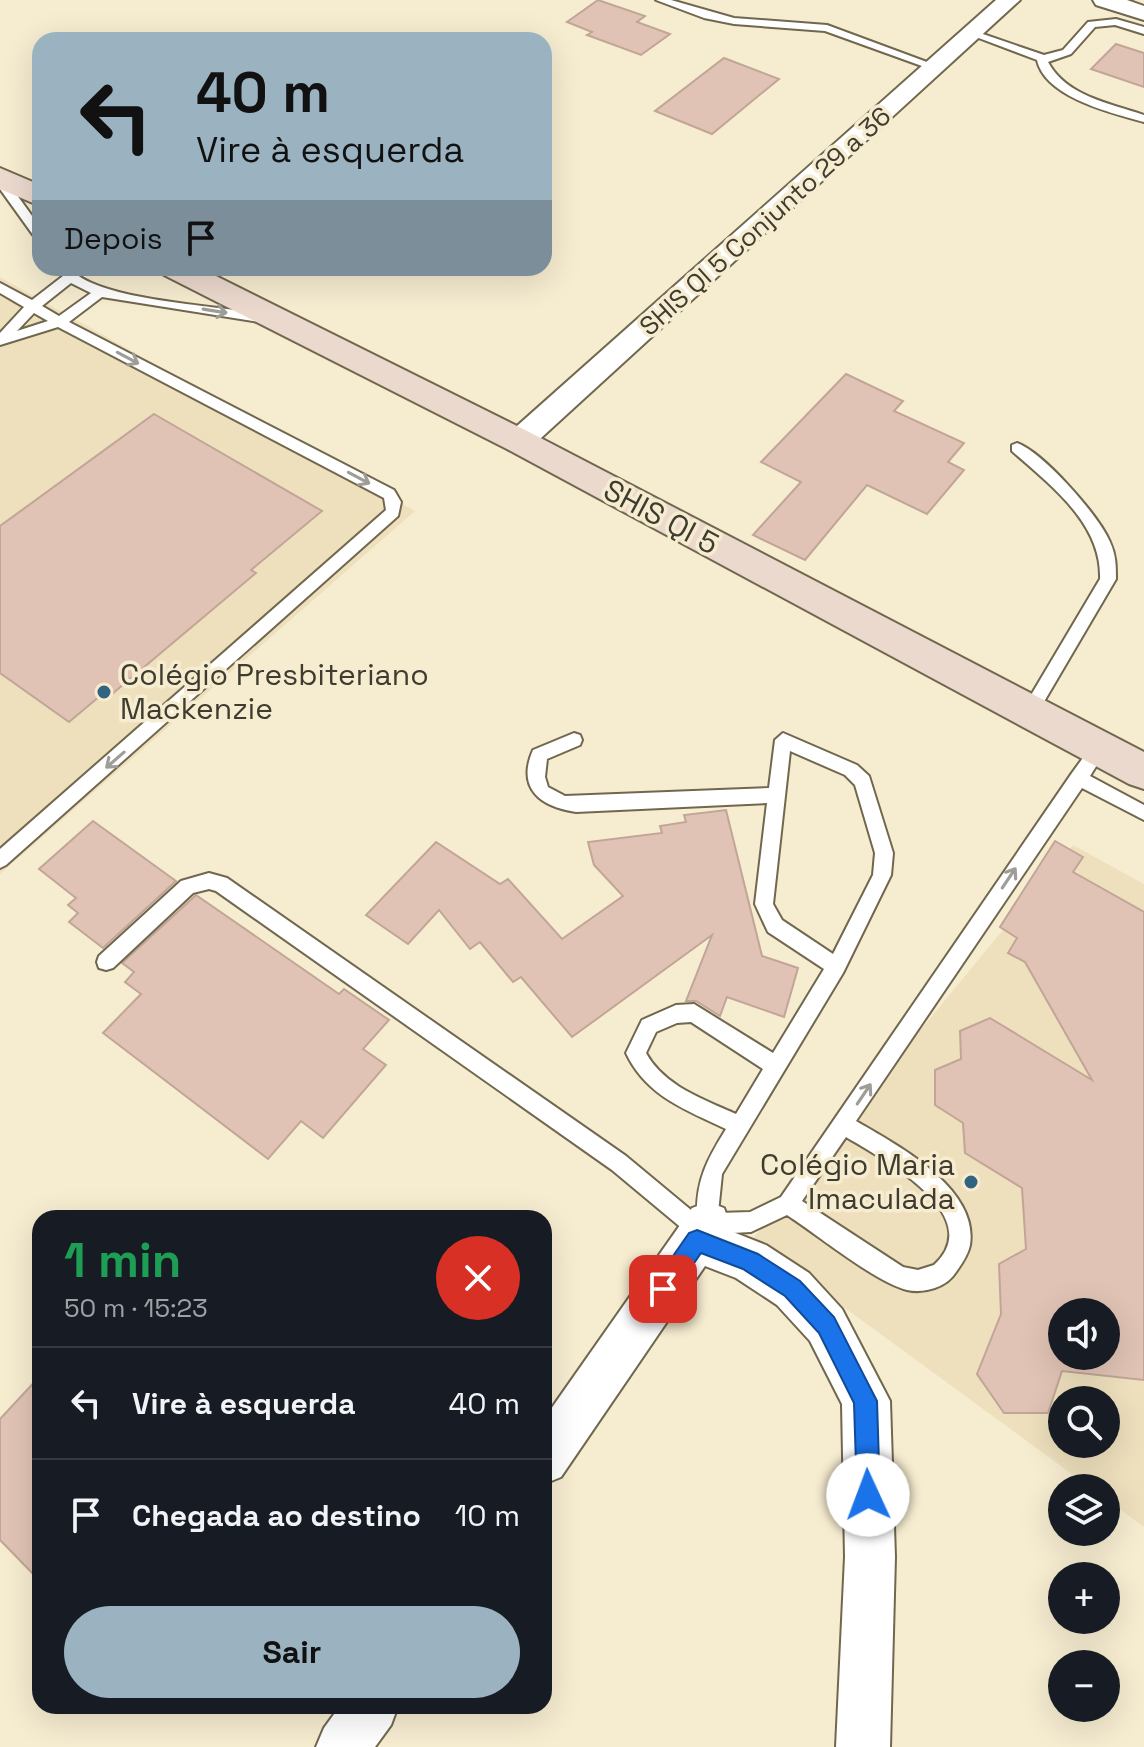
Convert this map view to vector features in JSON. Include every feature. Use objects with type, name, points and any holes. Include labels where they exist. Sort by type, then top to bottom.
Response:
[{"type":"street","name":"SHIS QI 5 Conjunto 29 a 36","points":[[519,441],[1009,0]]},
{"type":"street","points":[[1104,0],[1144,13]]},
{"type":"street","points":[[0,178],[32,193]]},
{"type":"street","name":"SHIS QI 5","points":[[191,276],[519,441],[1144,772]]},
{"type":"street","points":[[552,1449],[703,1233],[793,1289],[826,1325],[866,1401],[870,1557],[863,1747]]},
{"type":"street","points":[[343,1747],[366,1714]]},
{"type":"lane","points":[[661,0],[734,21],[827,28],[937,68]]},
{"type":"lane","points":[[973,34],[1044,59],[1067,52],[1092,24],[1116,22],[1144,31]]},
{"type":"lane","points":[[1044,59],[1042,62],[1051,79],[1070,93],[1144,119]]},
{"type":"lane","points":[[0,178],[32,224]]},
{"type":"lane","points":[[0,341],[62,276]]},
{"type":"lane","points":[[72,276],[100,293],[276,320]]},
{"type":"lane","points":[[0,287],[59,322],[389,494],[394,502],[393,512],[0,860]]},
{"type":"lane","points":[[0,341],[59,322],[100,293]]},
{"type":"lane","points":[[1017,448],[1056,483],[1101,535],[1111,565],[1108,579],[1029,712]]},
{"type":"lane","points":[[574,740],[539,755],[534,775],[541,791],[554,803],[576,805],[776,795]]},
{"type":"lane","points":[[703,1233],[712,1171],[836,967],[882,875],[884,853],[863,781],[851,770],[783,740],[764,904],[775,926],[836,967]]},
{"type":"lane","points":[[703,1233],[751,1222],[788,1204],[1099,749]]},
{"type":"lane","points":[[1078,778],[1144,813]]},
{"type":"lane","points":[[106,962],[187,887],[209,881],[221,884],[619,1163],[703,1233]]},
{"type":"lane","points":[[740,1126],[655,1083],[642,1068],[636,1053],[649,1026],[676,1014],[694,1013],[777,1067]]},
{"type":"lane","points":[[788,1204],[901,1278],[924,1281],[944,1272],[961,1249],[961,1226],[948,1199],[920,1174],[843,1124]]},
{"type":"shaded area","name":"Colégio Presbiteriano Mackenzie","points":[[0,277],[415,511],[0,874]]},
{"type":"shaded area","name":"Colégio Maria Imaculada","points":[[1073,845],[1144,884],[1144,1527],[1120,1509],[1120,1474],[1072,1474],[1050,1458],[1120,1458],[1120,1386],[1048,1386],[1048,1457],[752,1240],[843,1124]]},
{"type":"building","points":[[598,0],[645,16],[637,22],[670,34],[641,55],[587,35],[592,32],[567,22]]},
{"type":"building","points":[[1116,44],[1144,53],[1144,87],[1091,69]]},
{"type":"building","points":[[724,58],[779,79],[712,134],[655,111]]},
{"type":"building","points":[[846,374],[903,401],[894,411],[964,443],[948,462],[964,470],[927,514],[867,485],[805,560],[753,535],[801,482],[761,462]]},
{"type":"building","points":[[154,414],[322,511],[251,570],[256,573],[112,694],[106,691],[69,722],[0,673],[0,526]]},
{"type":"building","points":[[726,810],[762,956],[798,968],[784,1017],[727,997],[720,1016],[696,1001],[686,1001],[712,935],[572,1037],[521,977],[513,982],[480,942],[470,949],[439,910],[408,944],[366,915],[436,842],[500,884],[508,879],[562,939],[623,896],[594,865],[588,842],[662,833],[660,826],[686,822],[684,815]]},
{"type":"building","points":[[93,821],[176,881],[103,948],[69,922],[78,913],[68,905],[76,898],[39,869]]},
{"type":"building","points":[[1055,841],[1083,857],[1073,872],[1144,912],[1144,1380],[1062,1371],[1057,1386],[1048,1386],[1048,1413],[1004,1413],[977,1374],[1001,1314],[999,1264],[1026,1249],[1022,1188],[965,1153],[963,1123],[935,1105],[935,1070],[961,1059],[960,1031],[990,1018],[1092,1080],[1025,962],[1008,953],[1017,938],[1000,927]]},
{"type":"building","points":[[196,895],[339,994],[344,989],[389,1020],[363,1049],[386,1065],[323,1138],[301,1121],[268,1159],[103,1033],[141,994],[125,982],[134,972],[122,963]]},
{"type":"building","points":[[32,1385],[32,1573],[0,1540],[0,1419]]},
{"type":"place","name":"Colégio Presbiteriano Mackenzie","points":[[104,692]]},
{"type":"place","name":"Colégio Maria Imaculada","points":[[971,1182]]},
{"type":"route","points":[[663,1289],[697,1241],[750,1261],[793,1289],[826,1325],[866,1401],[868,1495]]}]
